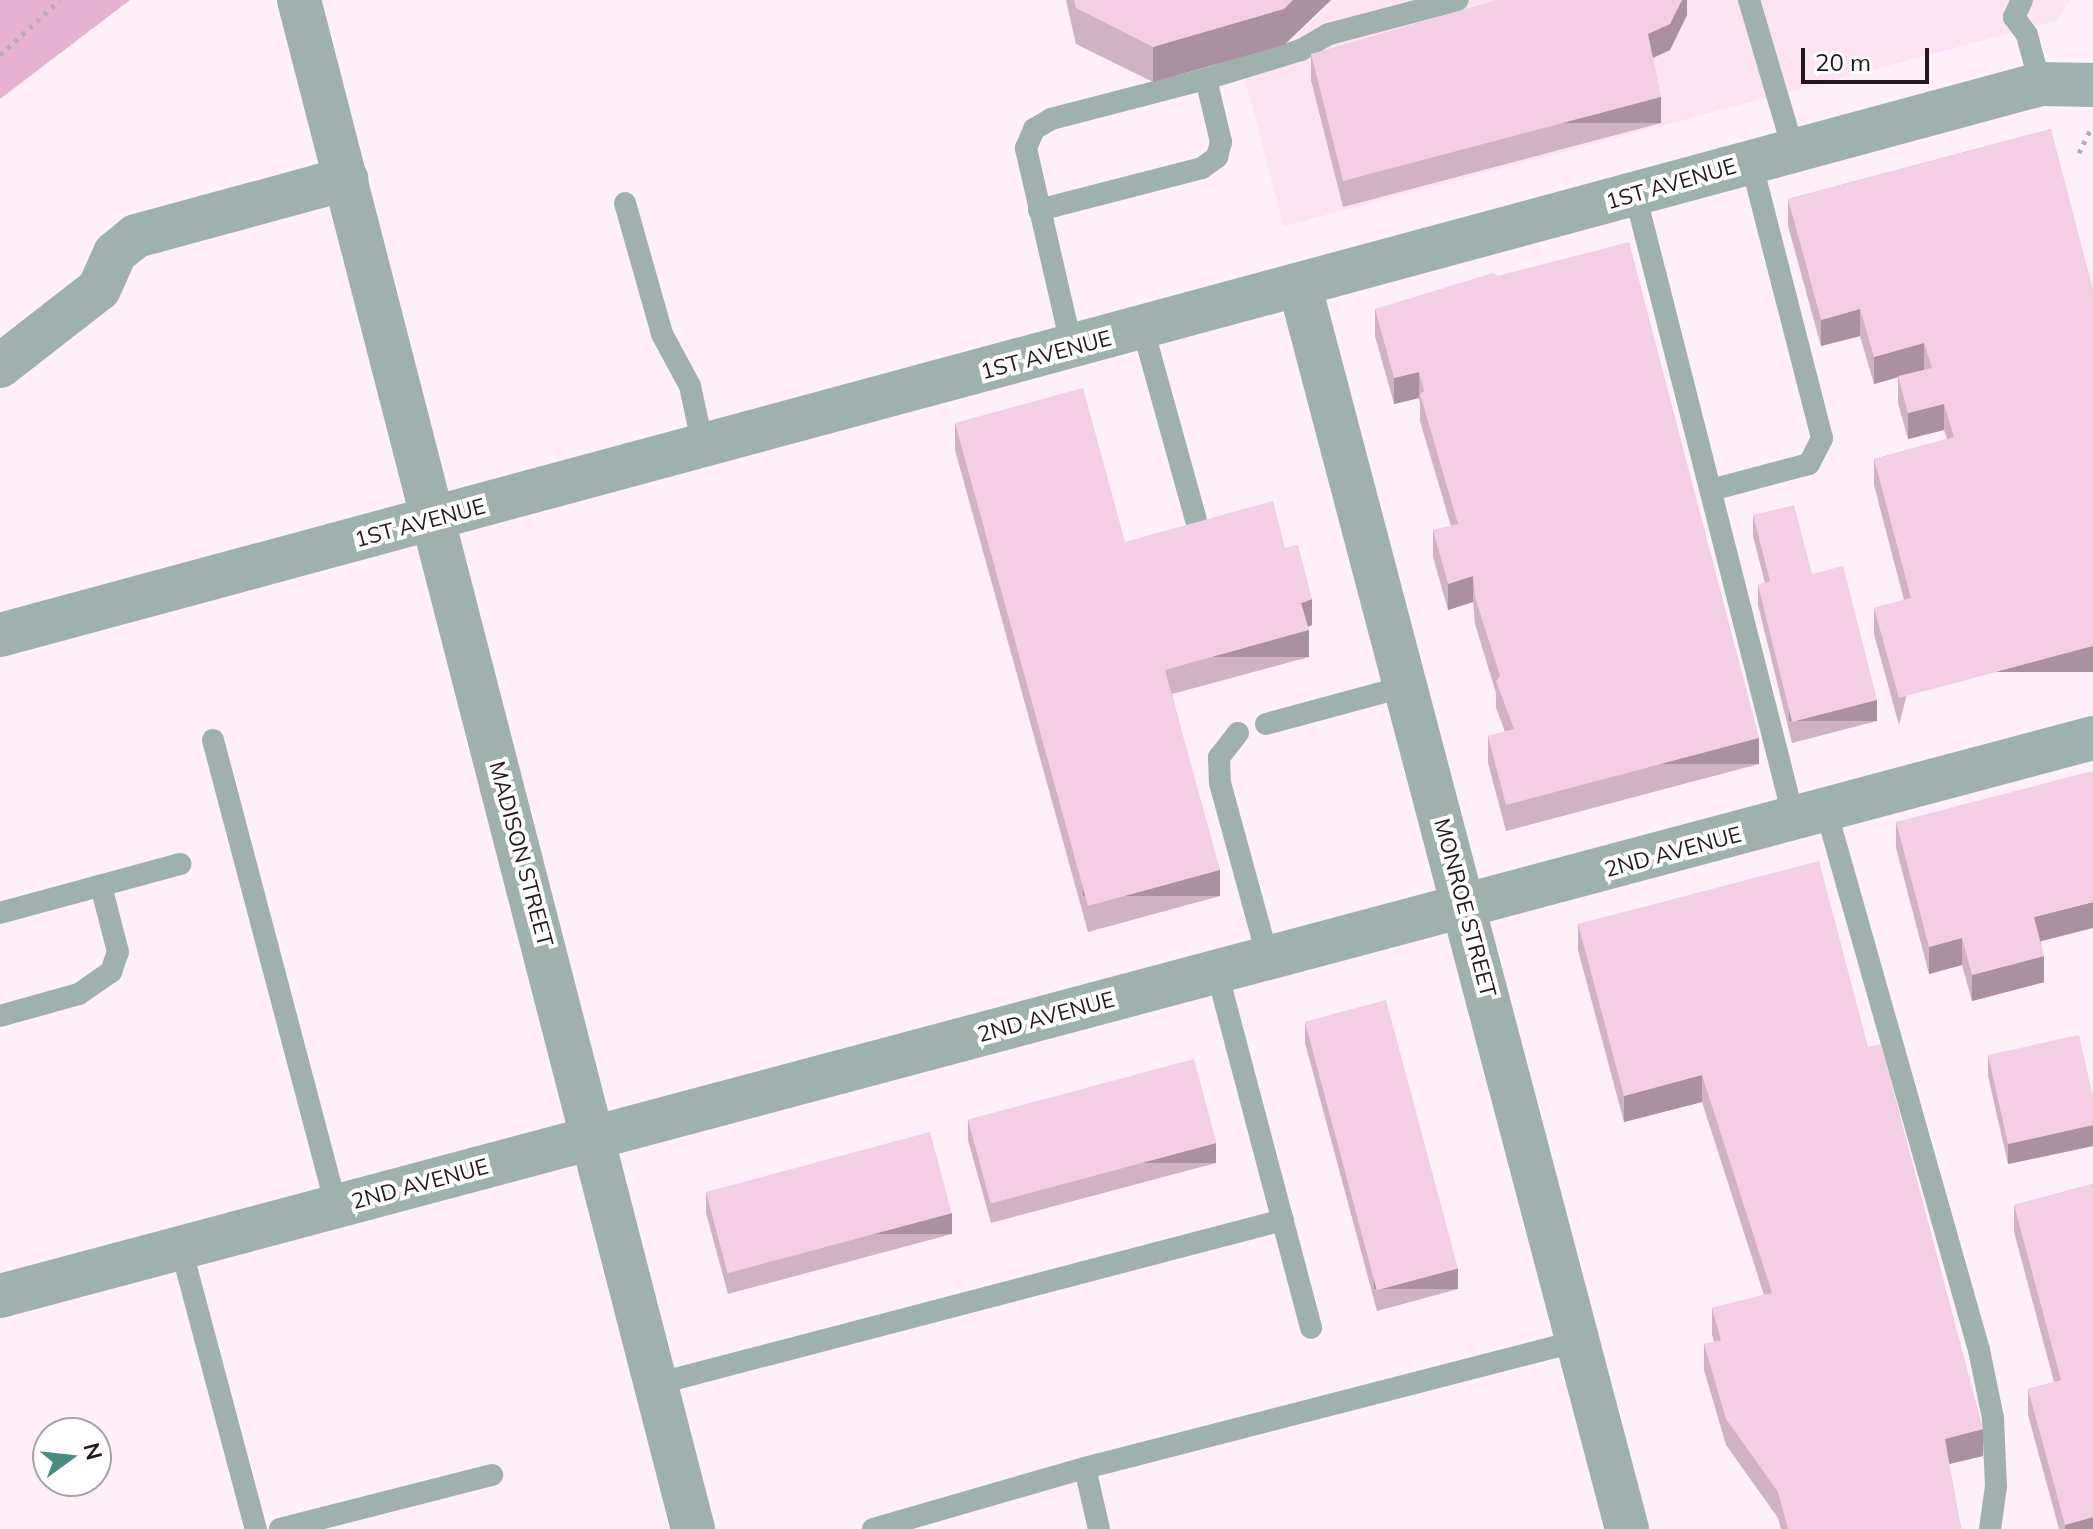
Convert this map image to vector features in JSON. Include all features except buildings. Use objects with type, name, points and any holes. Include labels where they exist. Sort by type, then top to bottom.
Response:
[{"type":"street","name":"MADISON STREET","points":[[299,0],[693,1529]]},
{"type":"street","name":"1ST AVENUE","points":[[0,635],[1300,287],[1793,149],[2040,84],[2093,85]]},
{"type":"street","points":[[0,366],[99,289],[115,253],[136,236],[346,179]]},
{"type":"street","name":"MONROE STREET","points":[[1300,287],[1466,908],[1627,1529]]},
{"type":"street","name":"2ND AVENUE","points":[[0,1296],[593,1136],[1466,908],[2093,738]]},
{"type":"lane","points":[[1072,348],[1026,148],[1034,129],[1051,119],[1206,79],[1301,50],[1329,34],[1458,0]]},
{"type":"lane","points":[[1749,0],[1793,149]]},
{"type":"lane","points":[[2018,8],[2040,84]]},
{"type":"lane","points":[[1039,210],[1202,168],[1217,157],[1221,142],[1206,79]]},
{"type":"lane","points":[[1711,490],[1809,464],[1822,438],[1751,161]]},
{"type":"lane","points":[[1635,194],[1711,490],[1979,1350],[1993,1418],[1996,1486],[1990,1529]]},
{"type":"lane","points":[[625,203],[662,334],[690,386],[703,446]]},
{"type":"lane","points":[[1143,329],[1196,520]]},
{"type":"lane","points":[[1266,724],[1407,686]]},
{"type":"lane","points":[[1238,733],[1219,757],[1220,783],[1268,958]]},
{"type":"lane","points":[[213,740],[336,1207]]},
{"type":"lane","points":[[0,913],[180,864]]},
{"type":"lane","points":[[0,1016],[79,994],[111,972],[118,952],[101,886]]},
{"type":"lane","points":[[1217,972],[1311,1328]]},
{"type":"lane","points":[[656,1384],[1283,1220]]},
{"type":"lane","points":[[181,1248],[256,1529]]},
{"type":"lane","points":[[873,1529],[1085,1468],[1578,1341]]},
{"type":"lane","points":[[1085,1468],[1099,1529]]},
{"type":"lane","points":[[280,1529],[492,1475]]},
{"type":"path","points":[[0,55],[60,0]]},
{"type":"path","points":[[2079,153],[2093,125]]},
{"type":"shaded area","points":[[0,0],[130,0],[0,99]]},
{"type":"shaded area","points":[[1335,0],[2070,0],[2056,21],[1284,226],[1244,76],[1297,60],[1293,40]]}]
